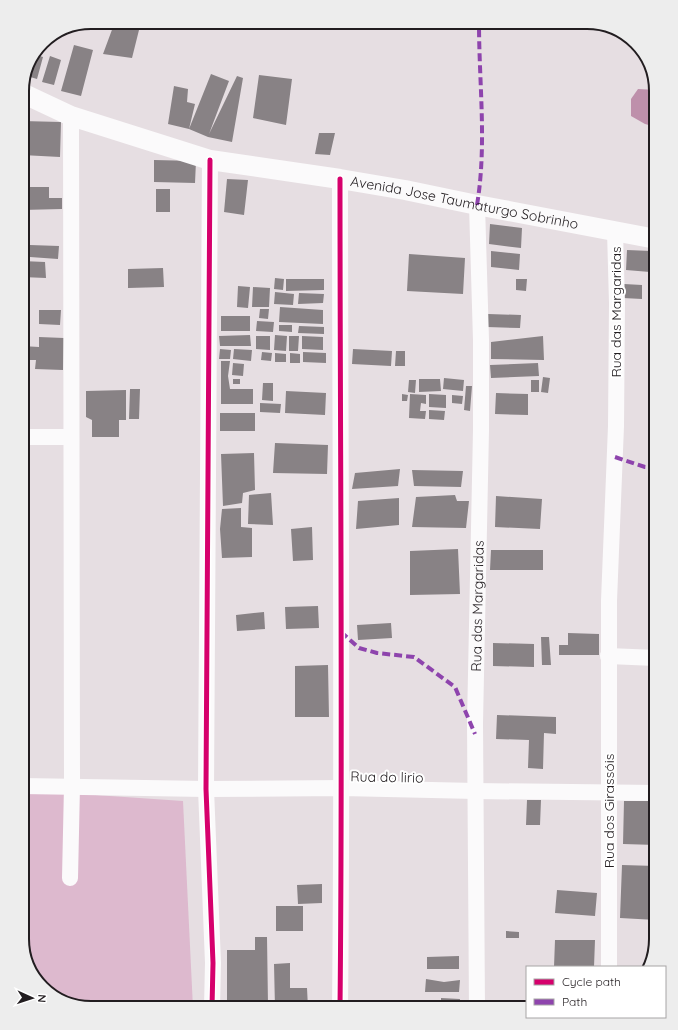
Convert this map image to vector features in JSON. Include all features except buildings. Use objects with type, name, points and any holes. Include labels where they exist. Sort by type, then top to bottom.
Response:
[{"type":"street","name":"Avenida Jose Taumaturgo Sobrinho","points":[[29,96],[71,116],[210,160],[405,190],[649,238]]},
{"type":"street","points":[[70,878],[72,786],[71,116]]},
{"type":"street","points":[[210,160],[206,789],[212,1001]]},
{"type":"street","points":[[340,179],[342,788],[340,1001]]},
{"type":"street","name":"Rua das Margaridas","points":[[477,205],[481,348],[481,446],[476,643],[477,1001]]},
{"type":"street","name":"Rua das Margaridas","points":[[608,656],[610,552],[616,426],[617,302],[615,231]]},
{"type":"street","points":[[29,437],[72,437]]},
{"type":"street","points":[[608,656],[649,658]]},
{"type":"street","name":"Rua dos Girassóis","points":[[608,656],[609,966]]},
{"type":"street","name":"Rua do lirio","points":[[29,786],[206,789],[342,788],[476,791],[649,792]]},
{"type":"shaded area","points":[[638,89],[649,90],[649,125],[631,116],[631,99]]},
{"type":"shaded area","points":[[29,790],[183,801],[193,1001],[87,1001],[75,999],[60,993],[52,987],[52,978],[42,977],[37,970],[31,955],[29,939]]},
{"type":"marked path","points":[[477,205],[482,160],[479,29]]},
{"type":"marked path","points":[[615,457],[649,467]]},
{"type":"marked path","points":[[341,632],[359,648],[377,653],[414,657],[455,687],[475,734]]},
{"type":"cycle path","points":[[210,160],[206,789],[213,963],[212,1001]]},
{"type":"cycle path","points":[[340,179],[340,1001]]}]
